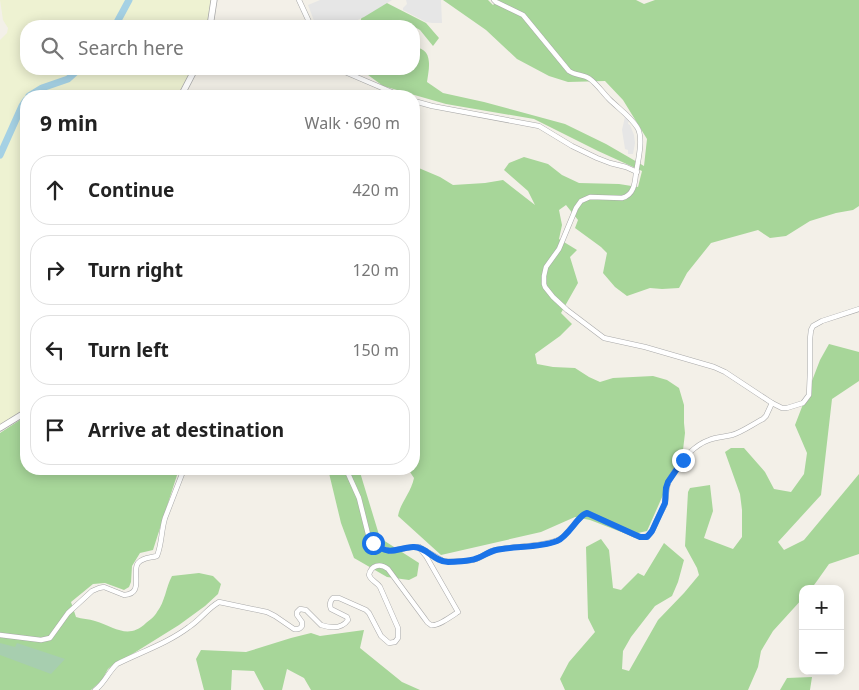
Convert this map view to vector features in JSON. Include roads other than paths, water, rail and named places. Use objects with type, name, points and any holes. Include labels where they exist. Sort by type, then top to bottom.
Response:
[{"type":"street","points":[[211,20],[214,0]]},
{"type":"street","points":[[299,0],[308,20]]},
{"type":"street","points":[[494,0],[523,15],[569,71],[591,80],[636,125],[639,132],[637,172],[632,191],[626,197],[590,197],[584,199],[579,204],[559,249],[546,268],[543,280],[547,290],[559,303],[602,337],[714,367],[782,408],[798,406],[809,395],[810,339],[811,330],[816,323],[859,309]]},
{"type":"street","points":[[184,90],[192,75]]},
{"type":"street","points":[[352,75],[387,90]]},
{"type":"street","points":[[420,103],[539,126],[572,146],[597,158],[637,172]]},
{"type":"street","points":[[349,475],[359,498],[369,538],[380,548],[390,551],[419,547],[442,561],[472,560],[497,550],[558,540],[583,514],[587,513],[640,537],[647,537],[652,531],[665,503],[668,482],[689,453],[709,440],[732,435],[763,419],[772,403]]},
{"type":"street","points":[[0,428],[20,416]]},
{"type":"street","points":[[0,635],[46,640],[50,638],[68,613],[92,591],[104,588],[124,595],[130,594],[137,583],[136,569],[139,562],[145,558],[157,556],[161,546],[165,518],[182,475]]},
{"type":"street","points":[[95,690],[117,664],[180,633],[219,602],[267,612],[297,630],[302,626],[302,622],[297,615],[300,609],[306,610],[323,626],[338,627],[345,624],[348,620],[347,616],[331,608],[329,604],[333,598],[339,598],[366,610],[381,636],[387,642],[395,642],[399,634],[395,622],[380,587],[371,580],[369,575],[371,569],[378,565],[388,569],[429,624],[436,625],[458,612],[419,547]]},
{"type":"waterway","points":[[118,20],[129,0]]},
{"type":"waterway","points":[[39,90],[68,79],[72,75]]},
{"type":"waterway","points":[[0,155],[20,110]]}]
